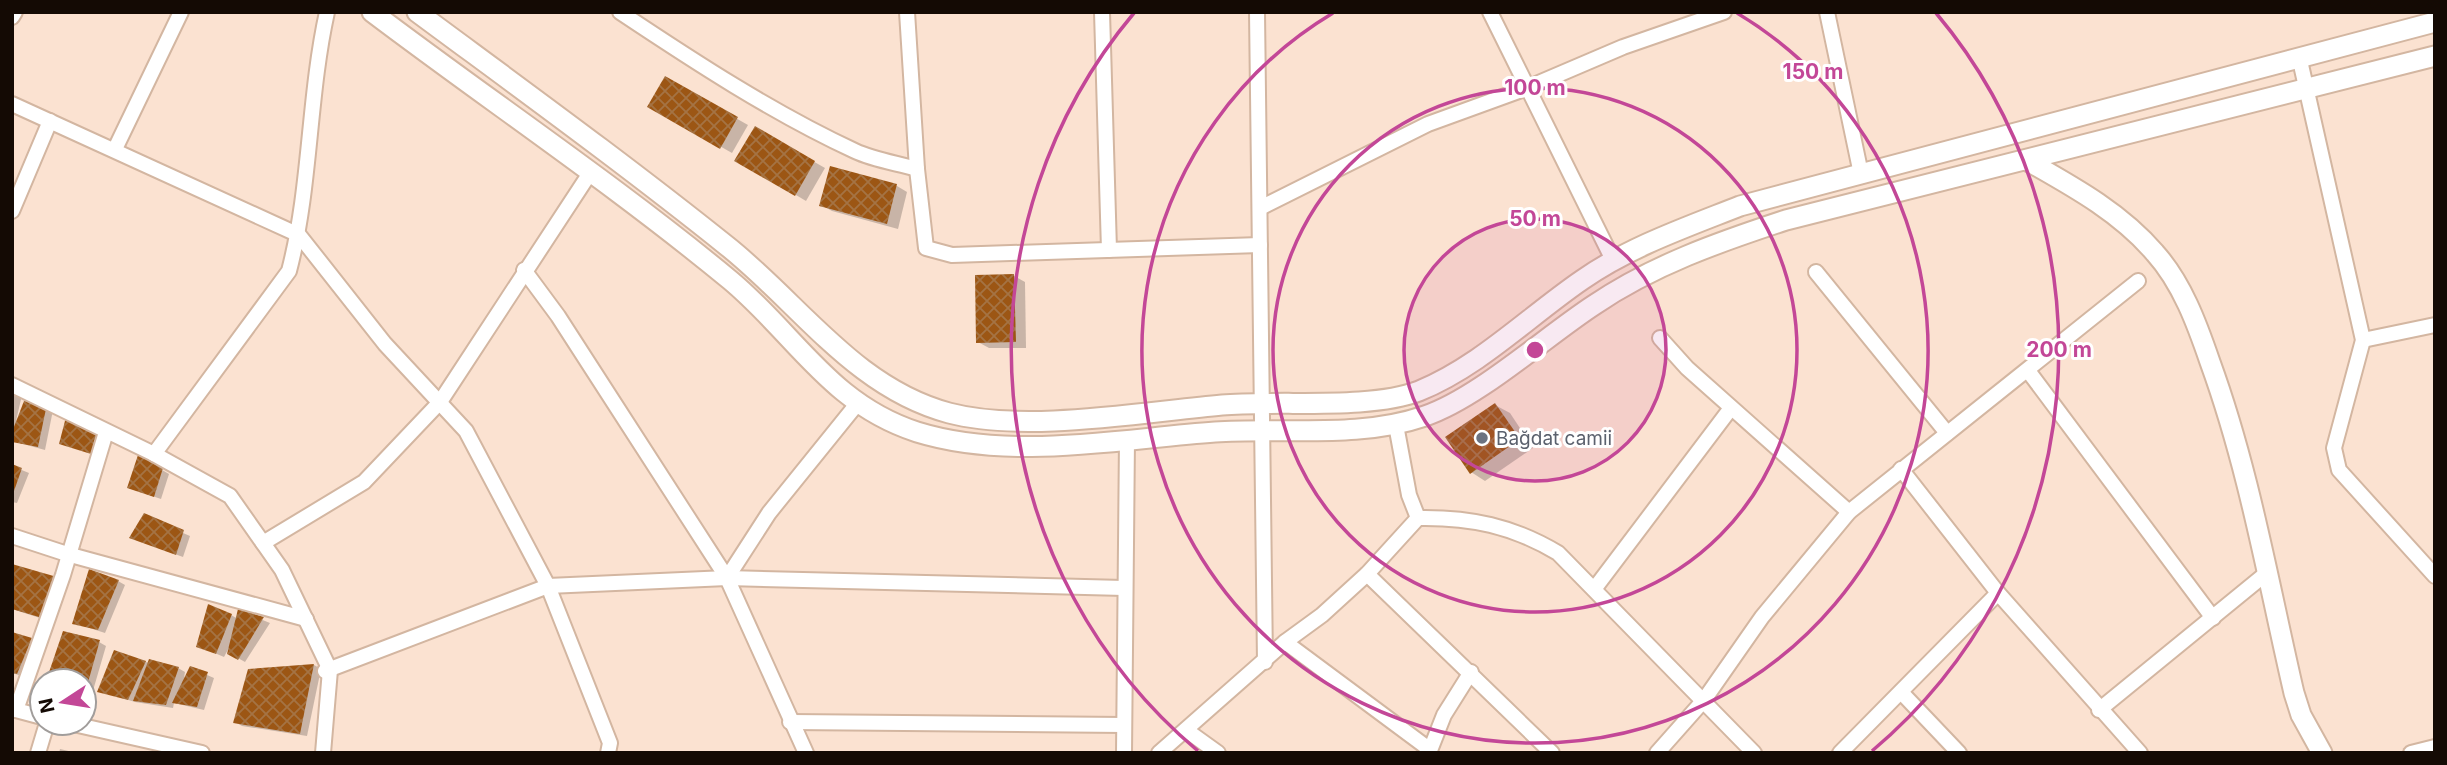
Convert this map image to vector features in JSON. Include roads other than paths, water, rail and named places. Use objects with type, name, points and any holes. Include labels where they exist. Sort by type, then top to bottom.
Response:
[{"type":"main road","points":[[372,12],[590,173],[730,281],[823,376],[857,404],[915,431],[977,444],[1007,446],[1262,431],[1371,429],[1396,425],[1447,407],[1593,305],[1670,262],[1786,220],[2435,56]]},
{"type":"main road","points":[[417,12],[730,248],[840,352],[875,379],[911,400],[951,414],[1016,421],[1125,415],[1262,401],[1363,400],[1413,393],[1458,372],[1586,277],[1663,236],[1740,206],[2435,22]]},
{"type":"main road","points":[[2026,160],[2074,187],[2137,232],[2158,256],[2194,318],[2229,413],[2294,693],[2316,751]]},
{"type":"street","points":[[12,18],[15,12]]},
{"type":"street","points":[[115,149],[181,12]]},
{"type":"street","points":[[154,454],[289,271],[299,235],[318,55],[327,12]]},
{"type":"street","points":[[620,12],[692,60],[845,146],[917,169]]},
{"type":"street","points":[[907,12],[917,169],[926,248],[952,255],[1260,245]]},
{"type":"street","points":[[1102,12],[1109,250]]},
{"type":"street","points":[[1257,12],[1265,662]]},
{"type":"street","points":[[1490,12],[1614,262]]},
{"type":"street","points":[[1260,208],[1428,124],[1528,88],[1623,47],[1724,12]]},
{"type":"street","points":[[1827,12],[1861,174]]},
{"type":"street","points":[[2299,56],[2363,340],[2334,448],[2339,470],[2435,576]]},
{"type":"street","points":[[12,104],[299,235],[385,344],[466,431],[548,586],[610,743],[608,753]]},
{"type":"street","points":[[12,211],[50,121]]},
{"type":"street","points":[[263,543],[364,482],[440,402],[590,173]]},
{"type":"street","points":[[524,270],[558,316],[727,579],[806,753]]},
{"type":"street","points":[[1816,272],[1947,433]]},
{"type":"street","points":[[1657,753],[1704,699],[1762,617],[1849,512],[1900,469],[2029,372],[2138,281]]},
{"type":"street","points":[[2363,340],[2435,325]]},
{"type":"street","points":[[1660,338],[1731,408],[1849,512]]},
{"type":"street","points":[[2029,372],[2213,618]]},
{"type":"street","points":[[12,385],[154,454],[230,496],[282,570],[328,671],[323,753]]},
{"type":"street","points":[[727,579],[769,513],[857,404]]},
{"type":"street","points":[[1595,588],[1731,408]]},
{"type":"street","points":[[1396,425],[1409,495],[1418,518]]},
{"type":"street","points":[[14,710],[63,576],[67,554],[106,432]]},
{"type":"street","points":[[1124,753],[1127,439]]},
{"type":"street","points":[[1900,469],[1998,593],[2099,710],[2140,753]]},
{"type":"street","points":[[1159,753],[1285,642],[1322,615],[1367,574],[1418,518],[1456,517],[1529,535],[1558,553],[1754,753]]},
{"type":"street","points":[[12,536],[67,554],[306,619]]},
{"type":"street","points":[[2099,710],[2268,572]]},
{"type":"street","points":[[1367,574],[1552,753]]},
{"type":"street","points":[[328,671],[548,586],[727,579],[1124,588]]},
{"type":"street","points":[[1840,753],[1998,593]]},
{"type":"street","points":[[1285,642],[1429,751],[1444,715],[1471,672]]},
{"type":"street","points":[[1901,692],[1959,753]]},
{"type":"street","points":[[790,722],[1124,725]]},
{"type":"street","points":[[98,730],[202,753]]},
{"type":"street","points":[[1186,730],[1217,753]]},
{"type":"street","points":[[2411,753],[2435,747]]},
{"type":"place","name":"Bağdat camii","points":[[1482,438]]}]
